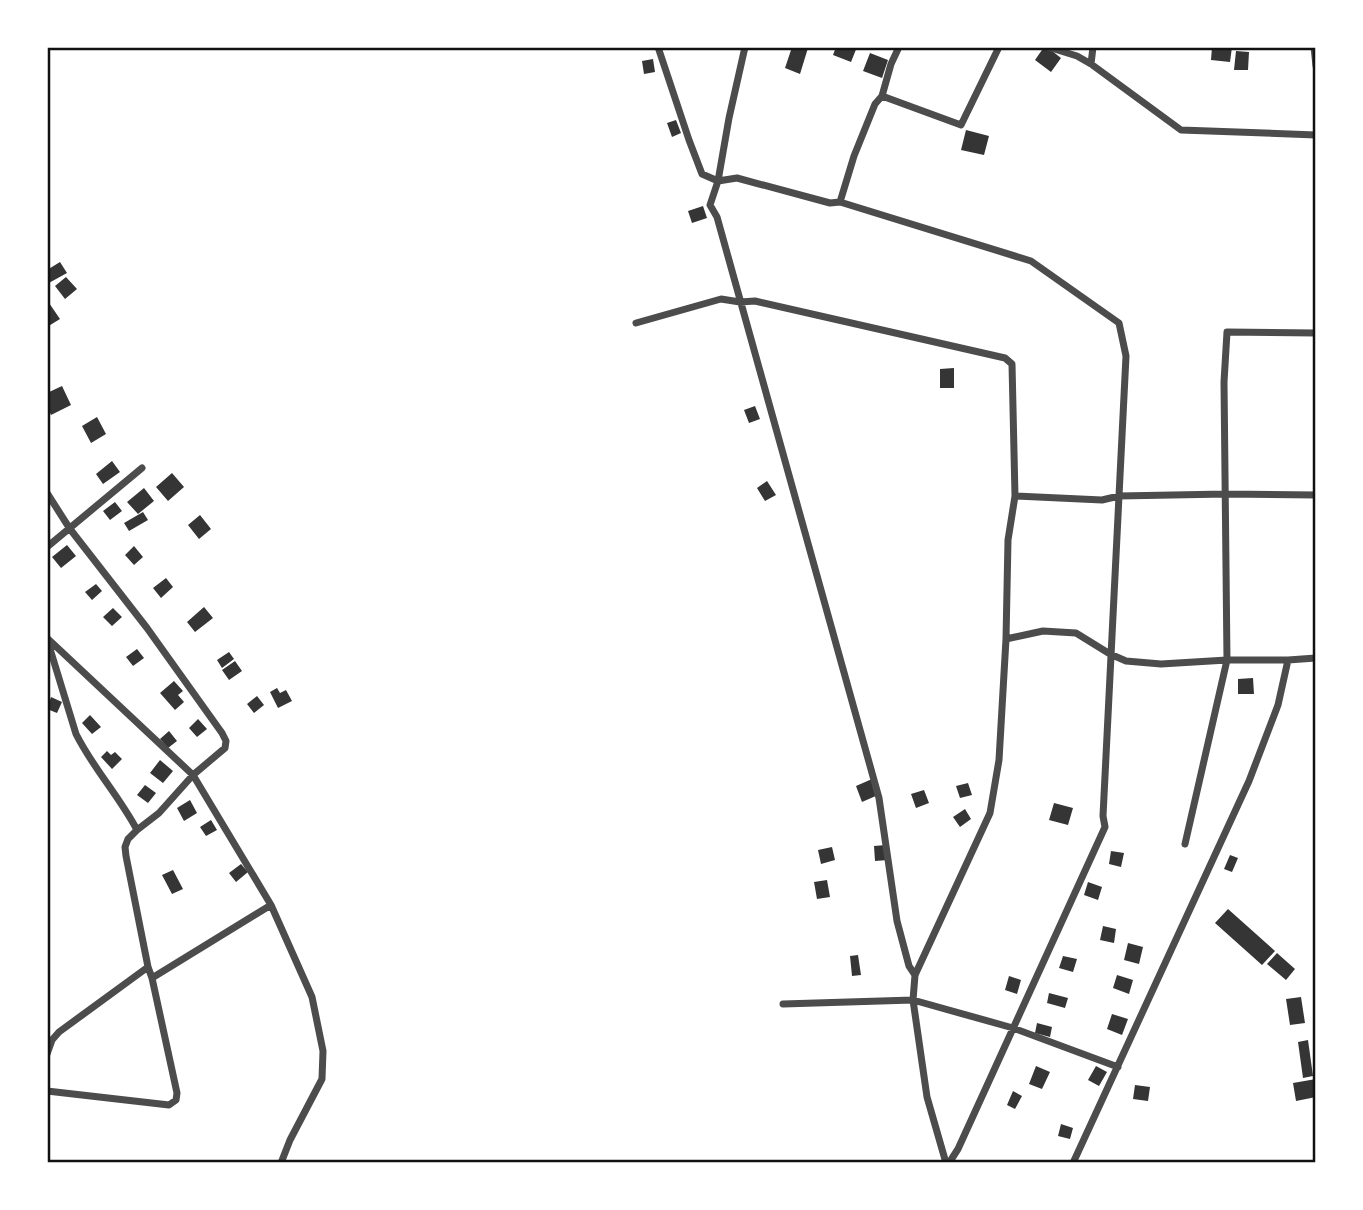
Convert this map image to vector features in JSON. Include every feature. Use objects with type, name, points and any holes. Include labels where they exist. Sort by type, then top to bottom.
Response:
[{"type":"street","points":[[658,47],[702,174],[718,181],[737,178],[830,204],[840,202],[1031,261],[1119,323],[1126,356],[1110,654],[1103,816],[1105,827],[958,1149],[947,1163]]},
{"type":"street","points":[[745,47],[718,181],[710,205],[717,217],[879,798],[897,921],[908,966],[915,975]]},
{"type":"street","points":[[840,202],[854,156],[900,47]]},
{"type":"street","points":[[881,96],[961,125],[999,47]]},
{"type":"street","points":[[1048,47],[1077,56],[1091,64],[1181,130],[1316,135]]},
{"type":"street","points":[[1091,64],[1093,47]]},
{"type":"street","points":[[1314,47],[1316,66]]},
{"type":"street","points":[[636,323],[721,299],[755,301],[1005,358],[1012,364],[1015,496],[1008,540],[999,760],[990,813],[915,975],[913,1000],[927,1097],[947,1163]]},
{"type":"street","points":[[1185,844],[1227,660],[1224,382],[1227,332],[1316,332]]},
{"type":"street","points":[[47,547],[142,468]]},
{"type":"street","points":[[47,494],[70,529],[147,628],[226,741],[225,748],[193,775],[159,813],[137,830],[128,839],[125,847],[148,967],[177,1093],[176,1100],[169,1105],[47,1091]]},
{"type":"street","points":[[1015,496],[1102,500],[1119,496],[1316,495]]},
{"type":"street","points":[[1006,639],[1043,631],[1076,633],[1126,661],[1161,664],[1316,658]]},
{"type":"street","points":[[47,638],[193,775],[271,905],[312,997],[323,1051],[322,1079],[281,1163]]},
{"type":"street","points":[[47,638],[76,734],[137,830]]},
{"type":"street","points":[[1073,1163],[1249,781],[1278,705],[1288,660]]},
{"type":"street","points":[[152,978],[271,905]]},
{"type":"street","points":[[47,1055],[52,1040],[59,1031],[148,967]]},
{"type":"street","points":[[783,1004],[913,1000],[1013,1028],[1118,1067]]},
{"type":"building","points":[[792,47],[808,48],[800,74],[785,68]]},
{"type":"building","points":[[836,47],[857,47],[851,62],[833,55]]},
{"type":"building","points":[[1044,47],[1061,58],[1051,72],[1035,60]]},
{"type":"building","points":[[1212,47],[1232,47],[1230,62],[1211,60]]},
{"type":"building","points":[[1236,51],[1249,52],[1248,70],[1234,70]]},
{"type":"building","points":[[870,53],[888,60],[882,78],[863,71]]},
{"type":"building","points":[[653,59],[655,72],[644,74],[642,61]]},
{"type":"building","points":[[676,120],[681,133],[672,137],[667,123]]},
{"type":"building","points":[[966,130],[989,136],[984,155],[961,150]]},
{"type":"building","points":[[703,206],[707,218],[692,223],[688,211]]},
{"type":"building","points":[[60,262],[67,273],[47,284],[47,270]]},
{"type":"building","points":[[66,277],[77,289],[65,299],[55,286]]},
{"type":"building","points":[[47,300],[60,319],[47,327]]},
{"type":"building","points":[[954,368],[954,388],[940,388],[940,369]]},
{"type":"building","points":[[62,386],[71,405],[51,415],[47,406],[47,393]]},
{"type":"building","points":[[755,406],[760,419],[749,423],[744,410]]},
{"type":"building","points":[[97,417],[106,434],[91,443],[82,426]]},
{"type":"building","points":[[112,461],[120,472],[103,484],[96,474]]},
{"type":"building","points":[[172,473],[184,487],[168,501],[156,487]]},
{"type":"building","points":[[767,481],[776,495],[765,501],[757,488]]},
{"type":"building","points":[[144,488],[154,501],[138,514],[127,502]]},
{"type":"building","points":[[115,502],[122,511],[110,520],[103,511]]},
{"type":"building","points":[[143,512],[148,520],[129,531],[124,523]]},
{"type":"building","points":[[200,515],[211,529],[199,539],[188,525]]},
{"type":"building","points":[[67,545],[76,556],[61,568],[52,557]]},
{"type":"building","points":[[134,546],[143,557],[134,565],[125,555]]},
{"type":"building","points":[[166,578],[173,587],[161,598],[153,588]]},
{"type":"building","points":[[96,584],[102,591],[92,600],[85,592]]},
{"type":"building","points":[[204,607],[213,618],[195,632],[187,622]]},
{"type":"building","points":[[113,608],[122,617],[112,626],[103,617]]},
{"type":"building","points":[[137,649],[144,658],[133,666],[126,657]]},
{"type":"building","points":[[229,652],[234,659],[222,668],[217,660]]},
{"type":"building","points":[[235,661],[242,671],[229,680],[222,670]]},
{"type":"building","points":[[1253,678],[1254,694],[1238,694],[1238,679]]},
{"type":"building","points":[[174,681],[183,691],[178,695],[184,702],[175,710],[160,693]]},
{"type":"building","points":[[277,688],[280,693],[286,690],[292,701],[278,708],[270,692]]},
{"type":"building","points":[[257,696],[264,705],[254,713],[247,704]]},
{"type":"building","points":[[51,697],[62,702],[57,713],[47,709]]},
{"type":"building","points":[[90,715],[101,727],[92,734],[82,723]]},
{"type":"building","points":[[198,719],[207,729],[197,737],[189,728]]},
{"type":"building","points":[[169,731],[177,741],[168,748],[160,739]]},
{"type":"building","points":[[107,751],[111,755],[115,752],[122,759],[112,769],[101,757]]},
{"type":"building","points":[[160,760],[173,771],[163,783],[150,773]]},
{"type":"building","points":[[872,779],[878,795],[862,802],[856,786]]},
{"type":"building","points":[[968,783],[972,795],[960,798],[956,786]]},
{"type":"building","points":[[145,785],[156,793],[148,803],[137,795]]},
{"type":"building","points":[[924,790],[929,803],[916,808],[911,794]]},
{"type":"building","points":[[190,800],[197,813],[184,821],[177,808]]},
{"type":"building","points":[[1054,803],[1073,808],[1068,825],[1049,820]]},
{"type":"building","points":[[965,809],[971,819],[960,827],[953,817]]},
{"type":"building","points":[[211,820],[217,830],[206,836],[200,827]]},
{"type":"building","points":[[886,845],[888,860],[875,861],[874,846]]},
{"type":"building","points":[[832,847],[835,860],[821,864],[818,850]]},
{"type":"building","points":[[1111,851],[1124,853],[1121,867],[1109,864]]},
{"type":"building","points":[[1230,855],[1238,858],[1232,872],[1224,869]]},
{"type":"building","points":[[241,864],[248,872],[236,882],[229,873]]},
{"type":"building","points":[[173,870],[183,889],[172,894],[162,875]]},
{"type":"building","points":[[827,880],[830,897],[817,899],[814,882]]},
{"type":"building","points":[[1088,882],[1102,887],[1098,900],[1084,895]]},
{"type":"building","points":[[1228,909],[1275,951],[1262,965],[1215,923]]},
{"type":"building","points":[[1103,926],[1116,929],[1114,943],[1100,940]]},
{"type":"building","points":[[1128,943],[1143,947],[1139,964],[1124,960]]},
{"type":"building","points":[[1277,953],[1295,969],[1286,980],[1267,964]]},
{"type":"building","points":[[858,955],[861,975],[852,976],[850,956]]},
{"type":"building","points":[[1063,956],[1077,959],[1073,972],[1059,968]]},
{"type":"building","points":[[1117,975],[1133,980],[1129,994],[1113,988]]},
{"type":"building","points":[[1009,976],[1021,980],[1017,994],[1005,990]]},
{"type":"building","points":[[1049,993],[1068,998],[1065,1008],[1047,1003]]},
{"type":"building","points":[[1301,997],[1305,1023],[1290,1025],[1286,999]]},
{"type":"building","points":[[1112,1014],[1128,1019],[1122,1035],[1107,1029]]},
{"type":"building","points":[[1037,1023],[1052,1027],[1050,1037],[1035,1033]]},
{"type":"building","points":[[1308,1040],[1313,1076],[1303,1078],[1298,1042]]},
{"type":"building","points":[[1036,1066],[1050,1072],[1042,1089],[1029,1084]]},
{"type":"building","points":[[1096,1066],[1107,1072],[1099,1086],[1088,1080]]},
{"type":"building","points":[[1316,1079],[1316,1097],[1296,1101],[1293,1083]]},
{"type":"building","points":[[1135,1085],[1150,1087],[1148,1101],[1133,1099]]},
{"type":"building","points":[[1013,1091],[1022,1096],[1015,1109],[1007,1105]]},
{"type":"building","points":[[1061,1124],[1073,1128],[1070,1139],[1058,1136]]}]
